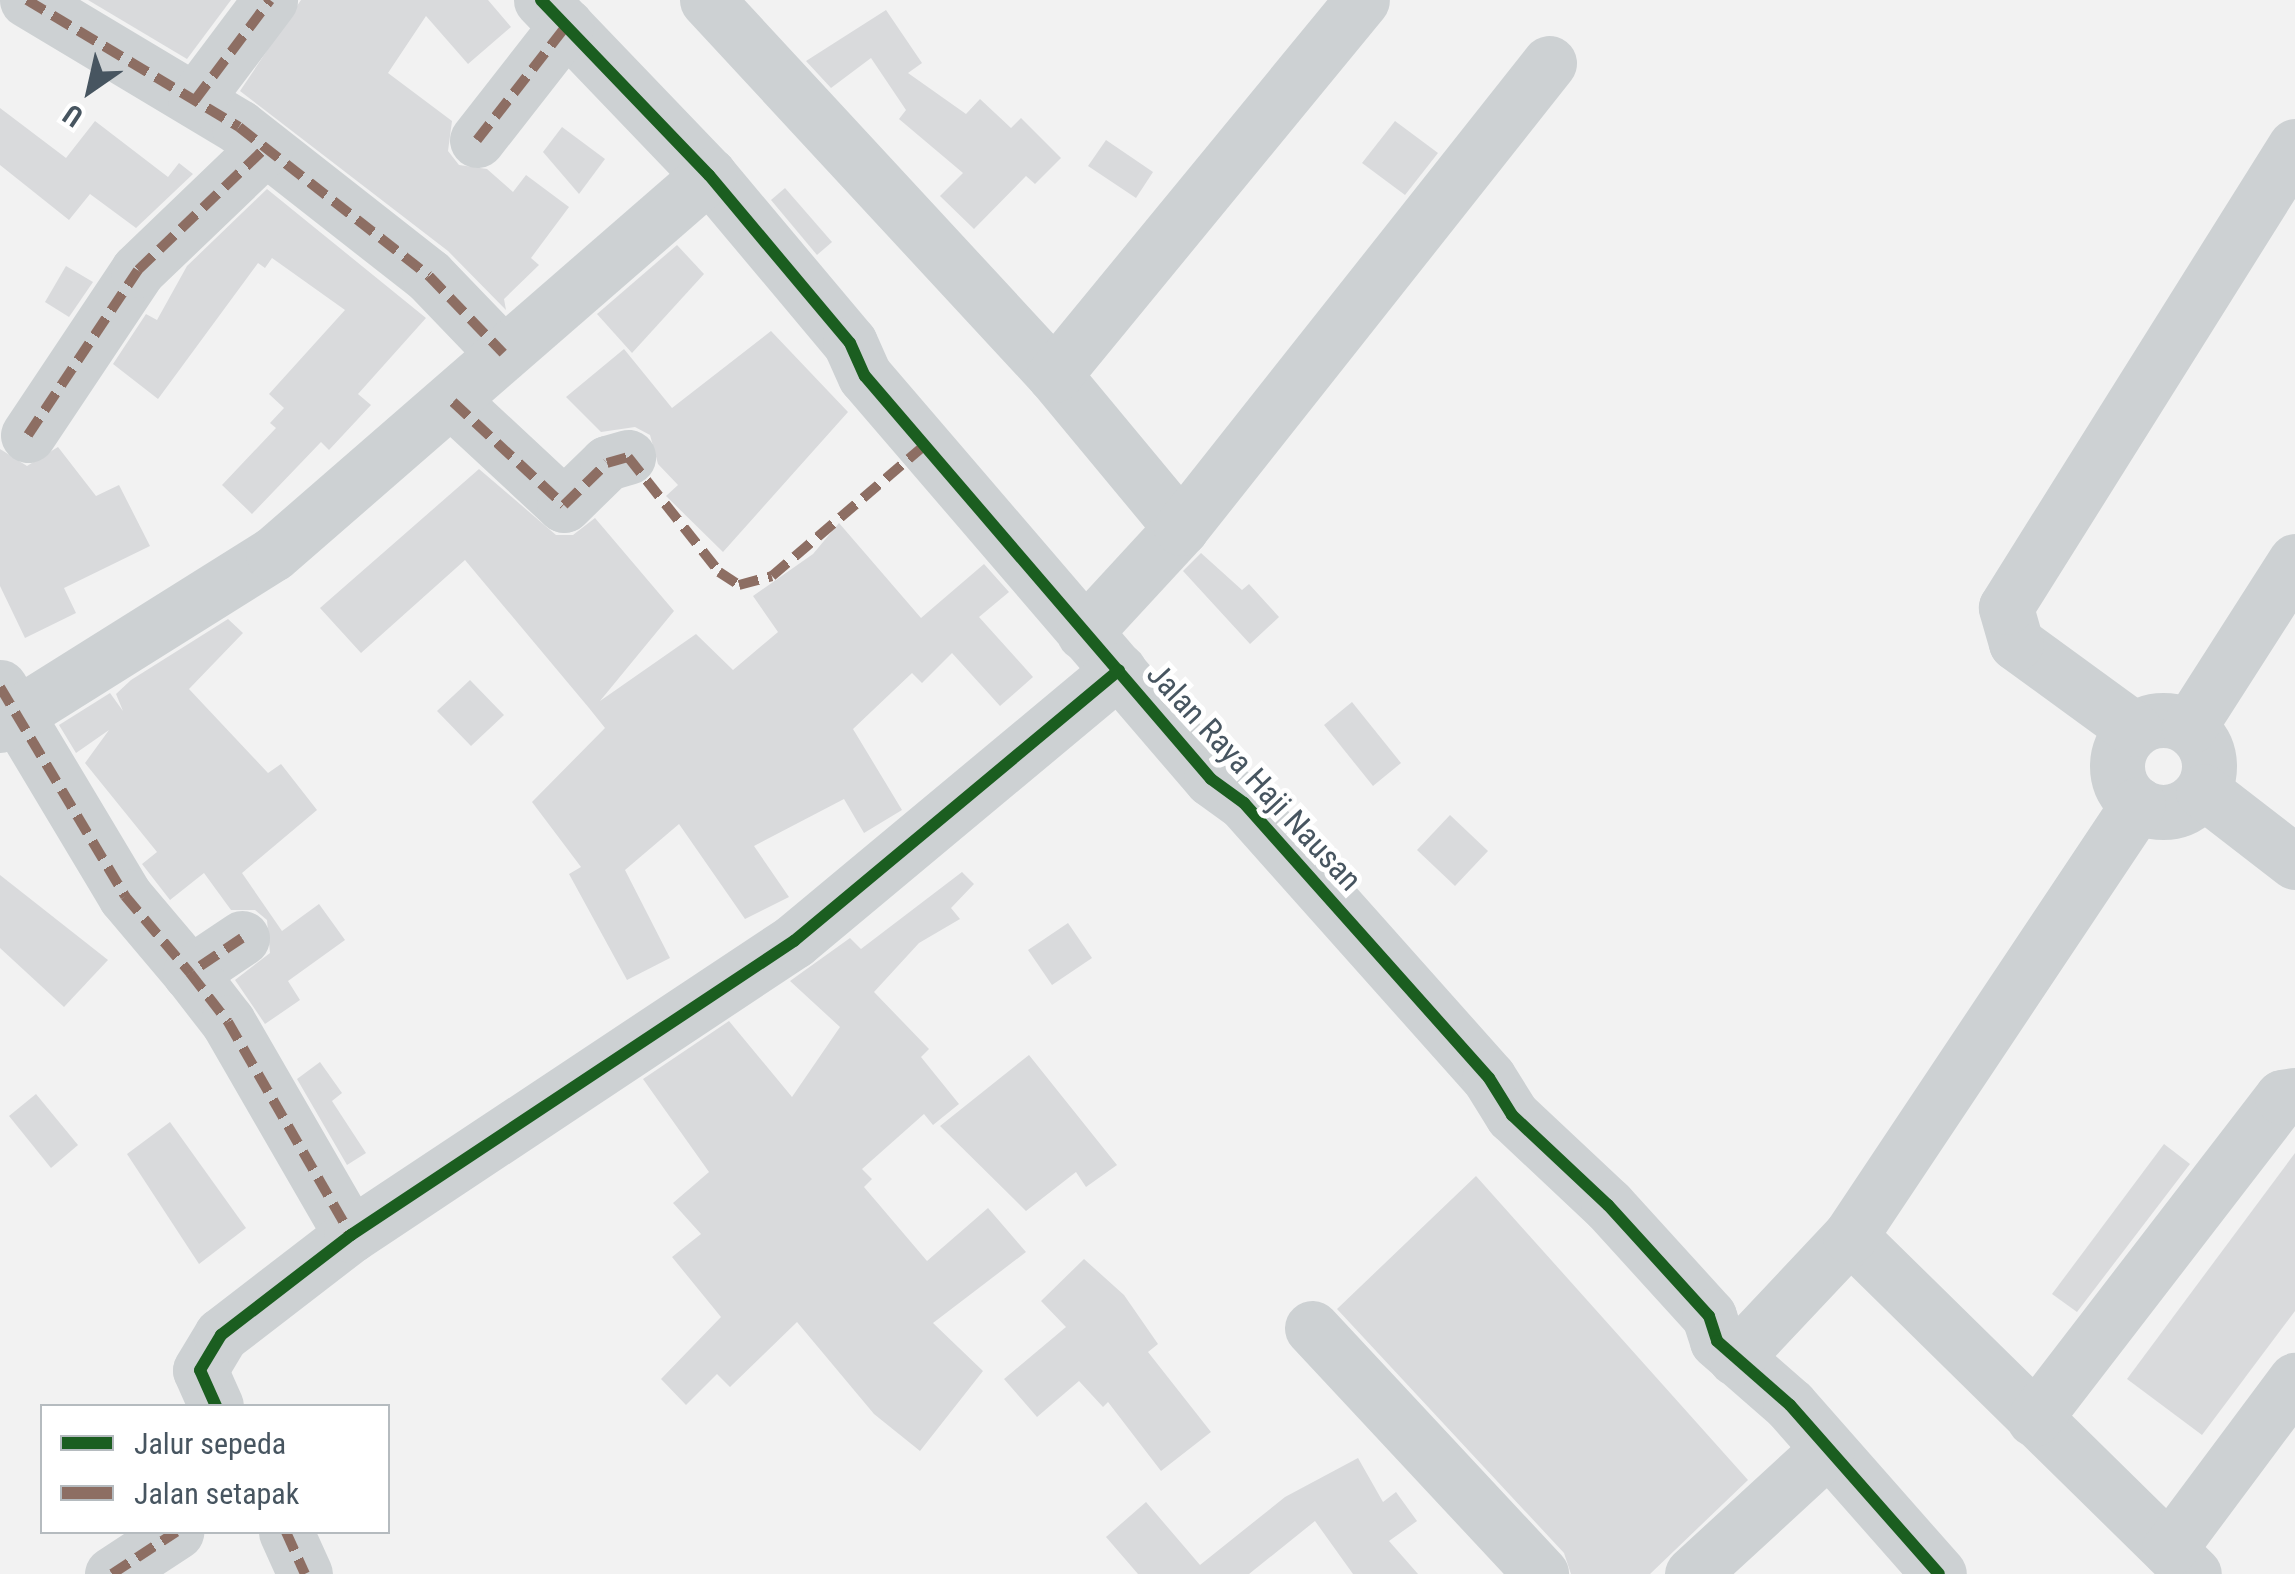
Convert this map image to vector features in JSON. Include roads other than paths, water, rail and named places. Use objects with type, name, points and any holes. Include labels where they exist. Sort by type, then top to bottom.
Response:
[{"type":"street","points":[[27,0],[194,100],[265,148],[429,276],[502,353]]},
{"type":"street","points":[[194,100],[270,0]]},
{"type":"street","points":[[707,0],[1054,374],[1181,528]]},
{"type":"street","points":[[1054,374],[1362,0]]},
{"type":"street","points":[[476,140],[554,13]]},
{"type":"street","name":"Jalan Raya Haji Nausan","points":[[554,13],[708,175],[850,343],[865,376],[1101,652],[1490,1078],[1512,1116],[1710,1316],[1734,1358],[1827,1450],[1939,1574]]},
{"type":"street","points":[[215,1404],[200,1370],[208,1350],[351,1235],[794,942],[1101,652],[1181,528],[1548,62]]},
{"type":"street","points":[[2134,730],[2016,643],[2006,607],[2295,146]]},
{"type":"street","points":[[28,435],[138,270],[265,148]]},
{"type":"street","points":[[351,1235],[237,1039],[190,973],[126,896],[7,708],[221,588],[272,554],[453,402],[502,353],[708,175]]},
{"type":"street","points":[[453,402],[564,505],[607,463],[628,457]]},
{"type":"street","points":[[2189,727],[2295,561]]},
{"type":"street","points":[[2161,719],[2189,727],[2207,749],[2203,791],[2180,809],[2138,804],[2117,768],[2134,730],[2161,719]]},
{"type":"street","points":[[2203,791],[2295,862]]},
{"type":"street","points":[[1734,1358],[1850,1236],[2138,804]]},
{"type":"street","points":[[190,973],[242,938]]},
{"type":"street","points":[[2034,1419],[2282,1097],[2295,1094]]},
{"type":"street","points":[[1850,1236],[2182,1561],[2295,1380]]},
{"type":"street","points":[[1312,1328],[1541,1574]]},
{"type":"street","points":[[1692,1574],[1827,1450]]},
{"type":"street","points":[[112,1574],[173,1534]]},
{"type":"street","points":[[287,1534],[305,1574]]}]
